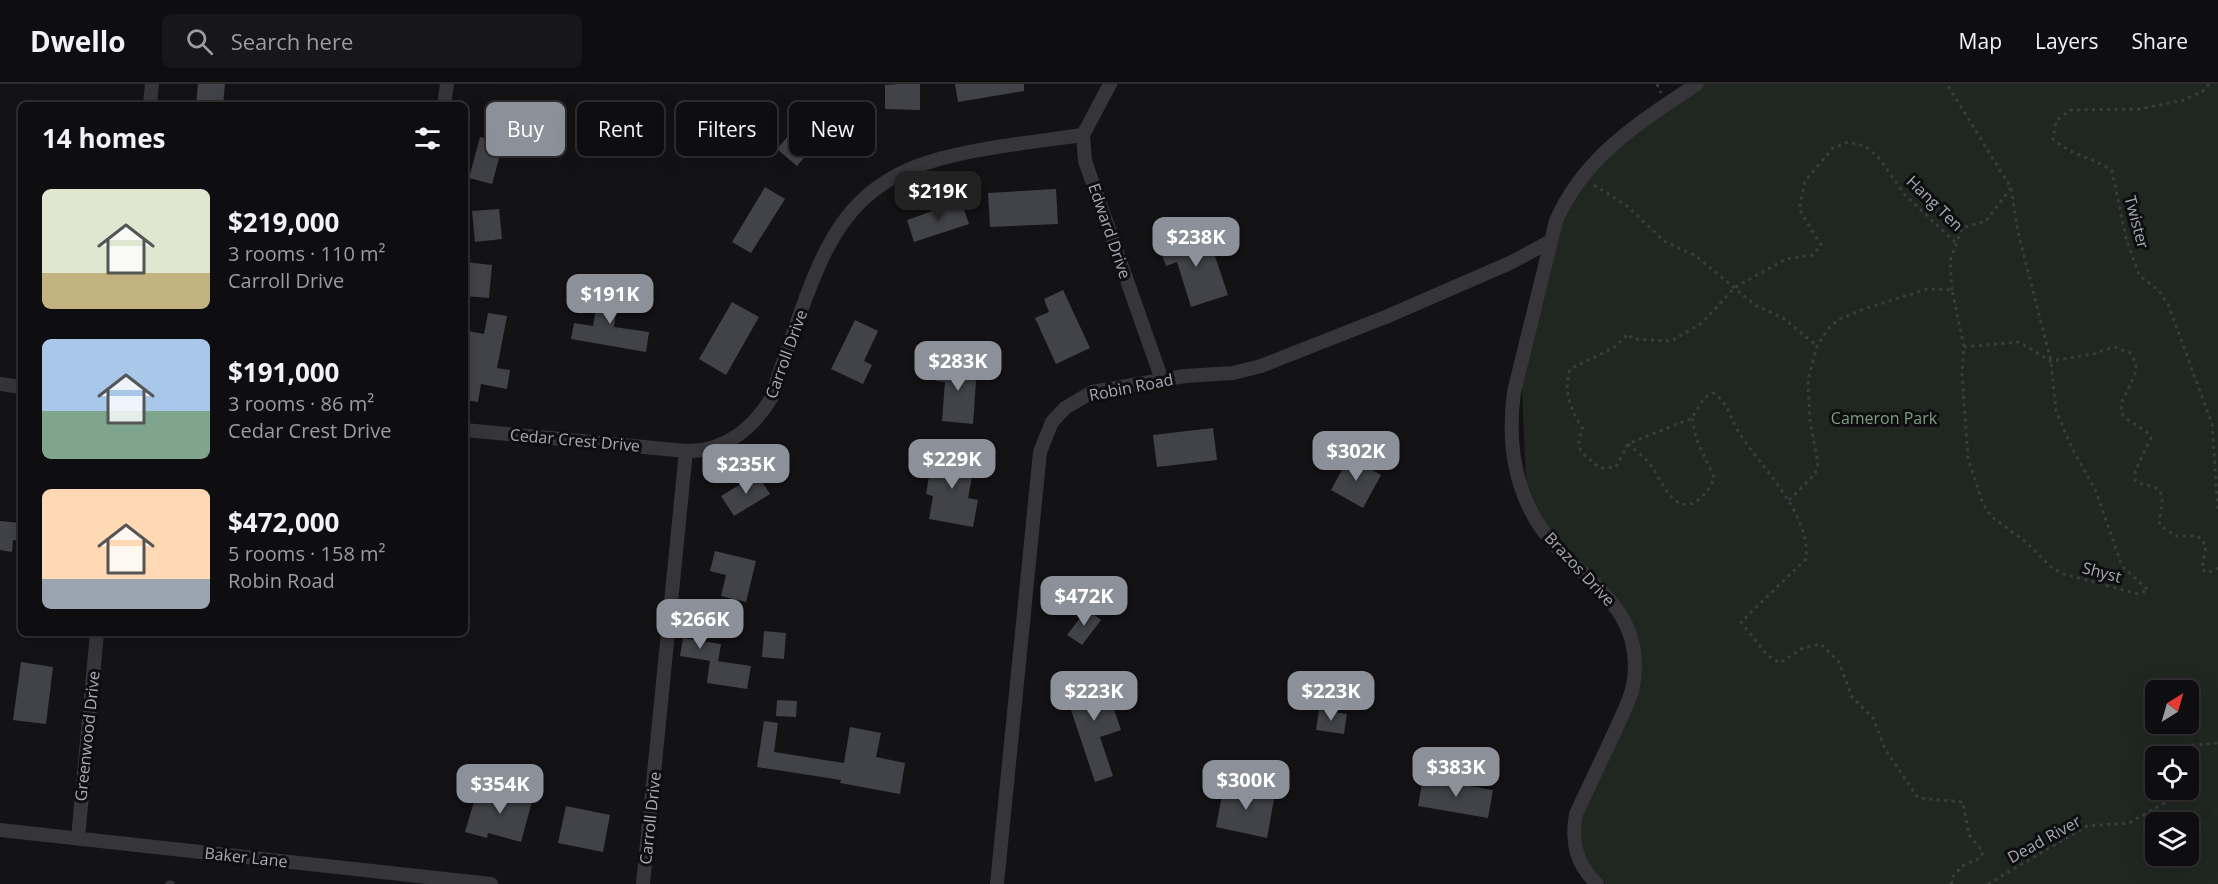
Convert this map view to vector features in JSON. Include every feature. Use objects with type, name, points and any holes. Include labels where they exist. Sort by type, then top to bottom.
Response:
[{"type":"street","points":[[150,102],[152,84]]},
{"type":"street","points":[[444,102],[447,84]]},
{"type":"street","points":[[1083,135],[1110,84]]},
{"type":"street","name":"Brazos Drive","points":[[1597,884],[1588,875],[1576,853],[1573,830],[1576,814],[1631,696],[1635,650],[1624,616],[1536,520],[1517,477],[1510,438],[1514,392],[1551,241],[1565,201],[1580,177],[1599,156],[1697,84]]},
{"type":"street","name":"Edward Drive","points":[[1083,135],[1085,162],[1162,380]]},
{"type":"street","name":"Carroll Drive","points":[[643,884],[686,451],[717,447],[736,437],[763,412],[772,397],[820,260],[830,238],[862,201],[900,174],[925,163],[1083,135]]},
{"type":"street","name":"Robin Road","points":[[997,884],[1040,452],[1044,437],[1052,422],[1077,399],[1106,388],[1233,373],[1262,366],[1389,316],[1510,263],[1551,241]]},
{"type":"street","points":[[0,384],[18,387]]},
{"type":"street","name":"Cedar Crest Drive","points":[[468,430],[686,451]]},
{"type":"street","name":"Greenwood Drive","points":[[78,838],[97,636]]},
{"type":"street","name":"Baker Lane","points":[[0,830],[491,884]]},
{"type":"path","points":[[1947,84],[2011,188],[2018,232],[2051,361]]},
{"type":"path","name":"Twister","points":[[2209,84],[2203,91],[2184,100],[2140,109],[2070,110],[2056,121],[2053,139],[2065,150],[2099,161],[2112,171],[2126,238],[2139,275],[2159,291],[2168,304],[2212,424],[2218,509]]},
{"type":"path","name":"Hang Ten","points":[[1628,444],[1616,467],[1600,468],[1579,450],[1577,441],[1583,429],[1570,410],[1565,384],[1570,369],[1616,347],[1628,334],[1633,339],[1671,341],[1702,323],[1734,288],[1786,259],[1814,255],[1821,245],[1799,209],[1804,181],[1833,148],[1848,142],[1865,146],[1879,158],[1904,194],[1956,243],[1962,228],[1986,221],[2011,188]]},
{"type":"path","points":[[1580,177],[1626,205],[1664,241],[1696,256],[1755,305],[1783,318],[1817,346]]},
{"type":"path","points":[[1956,243],[1950,261],[1952,290],[1964,347],[2019,342],[2051,361],[2093,354],[2114,347],[2130,353],[2136,363],[2135,374],[2133,383],[2121,404],[2121,413],[2127,419],[2144,427],[2151,438],[2135,471],[2135,480],[2161,492],[2163,497],[2160,525],[2175,536],[2197,536],[2202,539],[2206,547],[2202,569],[2207,573],[2218,568]]},
{"type":"path","points":[[1788,500],[1815,474],[1818,464],[1810,422],[1808,380],[1817,346],[1828,329],[1838,320],[1861,310],[1927,289],[1952,290]]},
{"type":"path","name":"Shyst","points":[[1964,347],[1962,374],[1968,458],[1983,504],[1992,517],[2026,542],[2052,568],[2064,574],[2138,594],[2148,590],[2122,566],[2095,489],[2073,450],[2056,411],[2051,361]]},
{"type":"path","points":[[1692,418],[1696,438],[1714,477],[1710,488],[1693,504],[1683,505],[1672,498],[1652,465],[1628,444],[1692,418],[1704,398],[1713,393],[1723,400],[1737,429],[1788,500],[1807,543],[1806,559],[1741,622],[1767,655],[1780,663],[1803,648],[1821,644],[1839,662],[1852,697],[1873,718],[1885,749],[1918,798],[1963,802],[1969,835],[1983,852],[1980,858],[1962,866],[1952,879],[1952,884]]},
{"type":"path","points":[[2176,746],[2189,743],[2218,743]]},
{"type":"path","name":"Dead River","points":[[1988,884],[2087,826],[2128,823],[2170,800]]},
{"type":"green space","name":"Cameron Park","points":[[1697,84],[2218,84],[2218,884],[1606,884],[1588,875],[1576,814],[1614,733],[1635,649],[1598,590],[1527,503],[1521,368],[1556,221],[1618,141]]},
{"type":"building","points":[[198,84],[225,84],[223,102],[196,102]]},
{"type":"building","points":[[920,84],[920,110],[885,109],[885,85]]},
{"type":"building","points":[[955,84],[1024,84],[1024,91],[958,102]]},
{"type":"building","points":[[789,135],[789,156],[806,156],[797,166],[777,149]]},
{"type":"building","points":[[480,137],[486,139],[486,156],[500,156],[492,184],[469,178]]},
{"type":"building","points":[[765,187],[785,199],[751,253],[732,242]]},
{"type":"building","points":[[1056,189],[1058,224],[990,227],[988,193]]},
{"type":"building","points":[[961,201],[969,224],[914,242],[907,220]]},
{"type":"building","points":[[499,209],[502,239],[475,242],[472,211]]},
{"type":"building","points":[[1191,233],[1193,240],[1208,235],[1228,295],[1191,307],[1177,262],[1166,266],[1158,244]]},
{"type":"building","points":[[468,262],[492,265],[489,298],[468,296]]},
{"type":"building","points":[[600,284],[620,287],[614,327],[649,332],[646,352],[571,339],[574,323],[593,326]]},
{"type":"building","points":[[1063,290],[1090,348],[1056,364],[1035,318],[1049,312],[1044,299]]},
{"type":"building","points":[[732,302],[759,317],[726,375],[699,359]]},
{"type":"building","points":[[488,313],[507,316],[497,368],[510,370],[507,389],[481,384],[478,402],[468,400],[468,331],[484,334]]},
{"type":"building","points":[[855,320],[878,331],[864,361],[872,365],[863,384],[831,369]]},
{"type":"building","points":[[937,363],[977,366],[973,424],[942,421],[945,382],[936,381]]},
{"type":"building","points":[[1213,428],[1217,460],[1157,467],[1153,435]]},
{"type":"building","points":[[933,453],[975,461],[968,498],[978,500],[973,527],[929,519],[933,496],[926,494]]},
{"type":"building","points":[[1349,457],[1381,475],[1363,508],[1331,490]]},
{"type":"building","points":[[757,474],[770,494],[734,516],[721,496]]},
{"type":"building","points":[[0,521],[18,523],[18,541],[13,540],[12,552],[0,550]]},
{"type":"building","points":[[715,551],[756,561],[746,602],[721,596],[726,575],[710,571]]},
{"type":"building","points":[[1087,609],[1101,620],[1082,645],[1067,635]]},
{"type":"building","points":[[764,631],[786,633],[784,659],[762,657]]},
{"type":"building","points":[[683,638],[721,644],[718,662],[680,656]]},
{"type":"building","points":[[710,660],[751,666],[747,689],[707,683]]},
{"type":"building","points":[[21,662],[53,667],[46,724],[13,720]]},
{"type":"building","points":[[1103,676],[1121,730],[1100,737],[1113,776],[1095,782],[1064,689]]},
{"type":"building","points":[[777,700],[797,701],[796,717],[776,716]]},
{"type":"building","points":[[1319,710],[1347,714],[1344,734],[1316,730]]},
{"type":"building","points":[[764,721],[778,723],[774,752],[844,763],[850,727],[881,733],[876,757],[905,763],[900,794],[840,783],[841,780],[757,767]]},
{"type":"building","points":[[1423,778],[1493,790],[1488,818],[1418,806]]},
{"type":"building","points":[[1224,784],[1275,794],[1267,838],[1216,827]]},
{"type":"building","points":[[493,787],[533,798],[521,842],[488,833],[487,838],[465,832],[477,791],[490,795]]},
{"type":"building","points":[[566,806],[610,815],[603,852],[558,843]]}]
